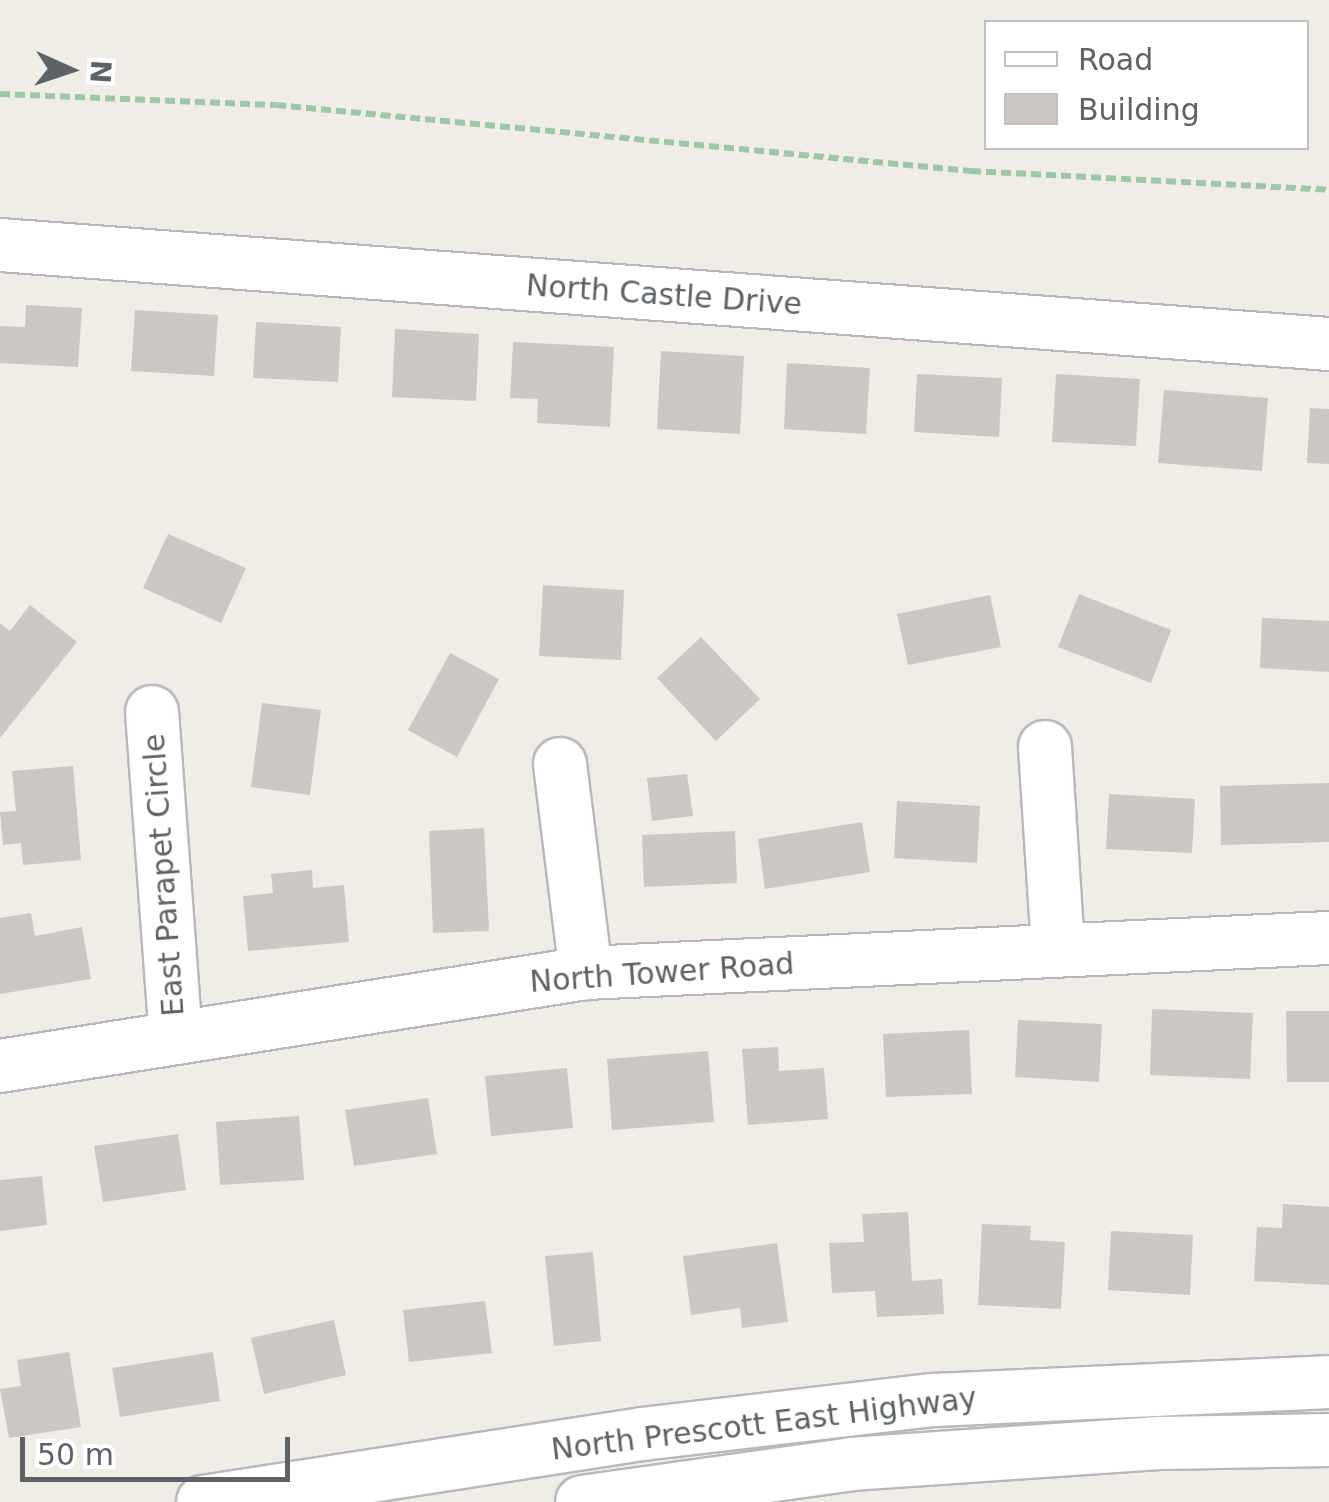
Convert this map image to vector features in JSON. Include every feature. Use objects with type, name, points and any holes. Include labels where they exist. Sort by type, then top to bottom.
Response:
[{"type":"street","name":"North Castle Drive","points":[[0,246],[1329,344]]},
{"type":"street","name":"East Parapet Circle","points":[[152,712],[176,1037]]},
{"type":"street","points":[[1044,747],[1058,950]]},
{"type":"street","points":[[560,764],[586,973]]},
{"type":"street","name":"North Tower Road","points":[[0,1066],[586,973],[1329,938]]},
{"type":"street","name":"North Prescott East Highway","points":[[204,1502],[642,1434],[933,1400],[1329,1382]]},
{"type":"street","points":[[1192,1388],[1195,1442]]},
{"type":"street","name":"North Prescott East Highway","points":[[582,1502],[851,1464],[1195,1442],[1329,1440]]},
{"type":"path","points":[[0,94],[276,106],[952,169],[1329,190]]},
{"type":"building","points":[[26,305],[82,308],[78,367],[0,363],[0,326],[25,327]]},
{"type":"building","points":[[135,310],[218,315],[214,376],[131,371]]},
{"type":"building","points":[[256,322],[341,327],[338,382],[253,378]]},
{"type":"building","points":[[395,329],[479,334],[476,401],[392,397]]},
{"type":"building","points":[[513,342],[614,347],[610,427],[537,423],[538,399],[510,398]]},
{"type":"building","points":[[661,351],[744,356],[740,434],[657,429]]},
{"type":"building","points":[[787,363],[870,368],[866,434],[784,429]]},
{"type":"building","points":[[917,374],[1002,378],[999,437],[914,432]]},
{"type":"building","points":[[1056,374],[1140,379],[1136,446],[1052,442]]},
{"type":"building","points":[[1164,390],[1268,398],[1262,471],[1158,463]]},
{"type":"building","points":[[1310,408],[1329,409],[1329,464],[1307,463]]},
{"type":"building","points":[[168,534],[246,568],[221,623],[143,588]]},
{"type":"building","points":[[543,585],[624,590],[621,660],[539,656]]},
{"type":"building","points":[[1079,594],[1171,630],[1151,683],[1058,647]]},
{"type":"building","points":[[990,595],[1001,647],[908,665],[897,614]]},
{"type":"building","points":[[30,605],[77,642],[0,738],[0,623],[10,631]]},
{"type":"building","points":[[1262,618],[1329,621],[1329,672],[1260,668]]},
{"type":"building","points":[[701,637],[760,699],[716,741],[657,678]]},
{"type":"building","points":[[450,653],[499,679],[457,757],[408,730]]},
{"type":"building","points":[[262,703],[321,710],[310,795],[251,787]]},
{"type":"building","points":[[73,766],[81,860],[23,865],[21,843],[3,845],[0,812],[16,811],[12,771]]},
{"type":"building","points":[[687,774],[693,816],[652,821],[647,778]]},
{"type":"building","points":[[1329,783],[1329,842],[1221,845],[1220,786]]},
{"type":"building","points":[[1109,794],[1195,799],[1192,853],[1106,849]]},
{"type":"building","points":[[897,801],[980,806],[977,863],[894,858]]},
{"type":"building","points":[[862,822],[870,872],[765,889],[758,839]]},
{"type":"building","points":[[484,828],[489,931],[433,933],[429,831]]},
{"type":"building","points":[[735,831],[737,883],[644,887],[642,835]]},
{"type":"building","points":[[312,870],[313,888],[344,885],[349,942],[248,951],[243,896],[273,893],[271,874]]},
{"type":"building","points":[[31,913],[35,936],[82,927],[91,979],[0,994],[0,918]]},
{"type":"building","points":[[1152,1009],[1253,1013],[1250,1079],[1150,1075]]},
{"type":"building","points":[[1286,1011],[1329,1011],[1329,1082],[1287,1082]]},
{"type":"building","points":[[1018,1020],[1102,1024],[1099,1082],[1015,1077]]},
{"type":"building","points":[[969,1030],[972,1094],[886,1097],[883,1034]]},
{"type":"building","points":[[778,1047],[779,1071],[824,1068],[828,1119],[748,1125],[742,1049]]},
{"type":"building","points":[[708,1051],[714,1122],[612,1130],[607,1059]]},
{"type":"building","points":[[567,1068],[573,1128],[491,1136],[485,1076]]},
{"type":"building","points":[[428,1098],[437,1154],[354,1166],[345,1110]]},
{"type":"building","points":[[299,1116],[304,1180],[220,1185],[216,1122]]},
{"type":"building","points":[[178,1134],[186,1190],[103,1202],[94,1146]]},
{"type":"building","points":[[42,1176],[47,1225],[0,1231],[0,1180]]},
{"type":"building","points":[[1283,1204],[1329,1207],[1329,1285],[1254,1281],[1257,1227],[1282,1228]]},
{"type":"building","points":[[908,1212],[912,1281],[942,1279],[944,1314],[877,1317],[875,1291],[832,1293],[829,1243],[864,1242],[862,1214]]},
{"type":"building","points":[[982,1224],[1031,1226],[1030,1240],[1065,1242],[1061,1309],[978,1305]]},
{"type":"building","points":[[1111,1231],[1193,1235],[1190,1295],[1108,1290]]},
{"type":"building","points":[[777,1243],[788,1322],[742,1328],[740,1308],[691,1315],[683,1256]]},
{"type":"building","points":[[593,1252],[601,1341],[554,1346],[545,1256]]},
{"type":"building","points":[[485,1301],[492,1353],[409,1362],[403,1310]]},
{"type":"building","points":[[334,1320],[346,1375],[264,1394],[251,1338]]},
{"type":"building","points":[[69,1352],[81,1427],[9,1438],[0,1389],[21,1386],[17,1360]]},
{"type":"building","points":[[213,1352],[220,1401],[120,1417],[112,1368]]}]
